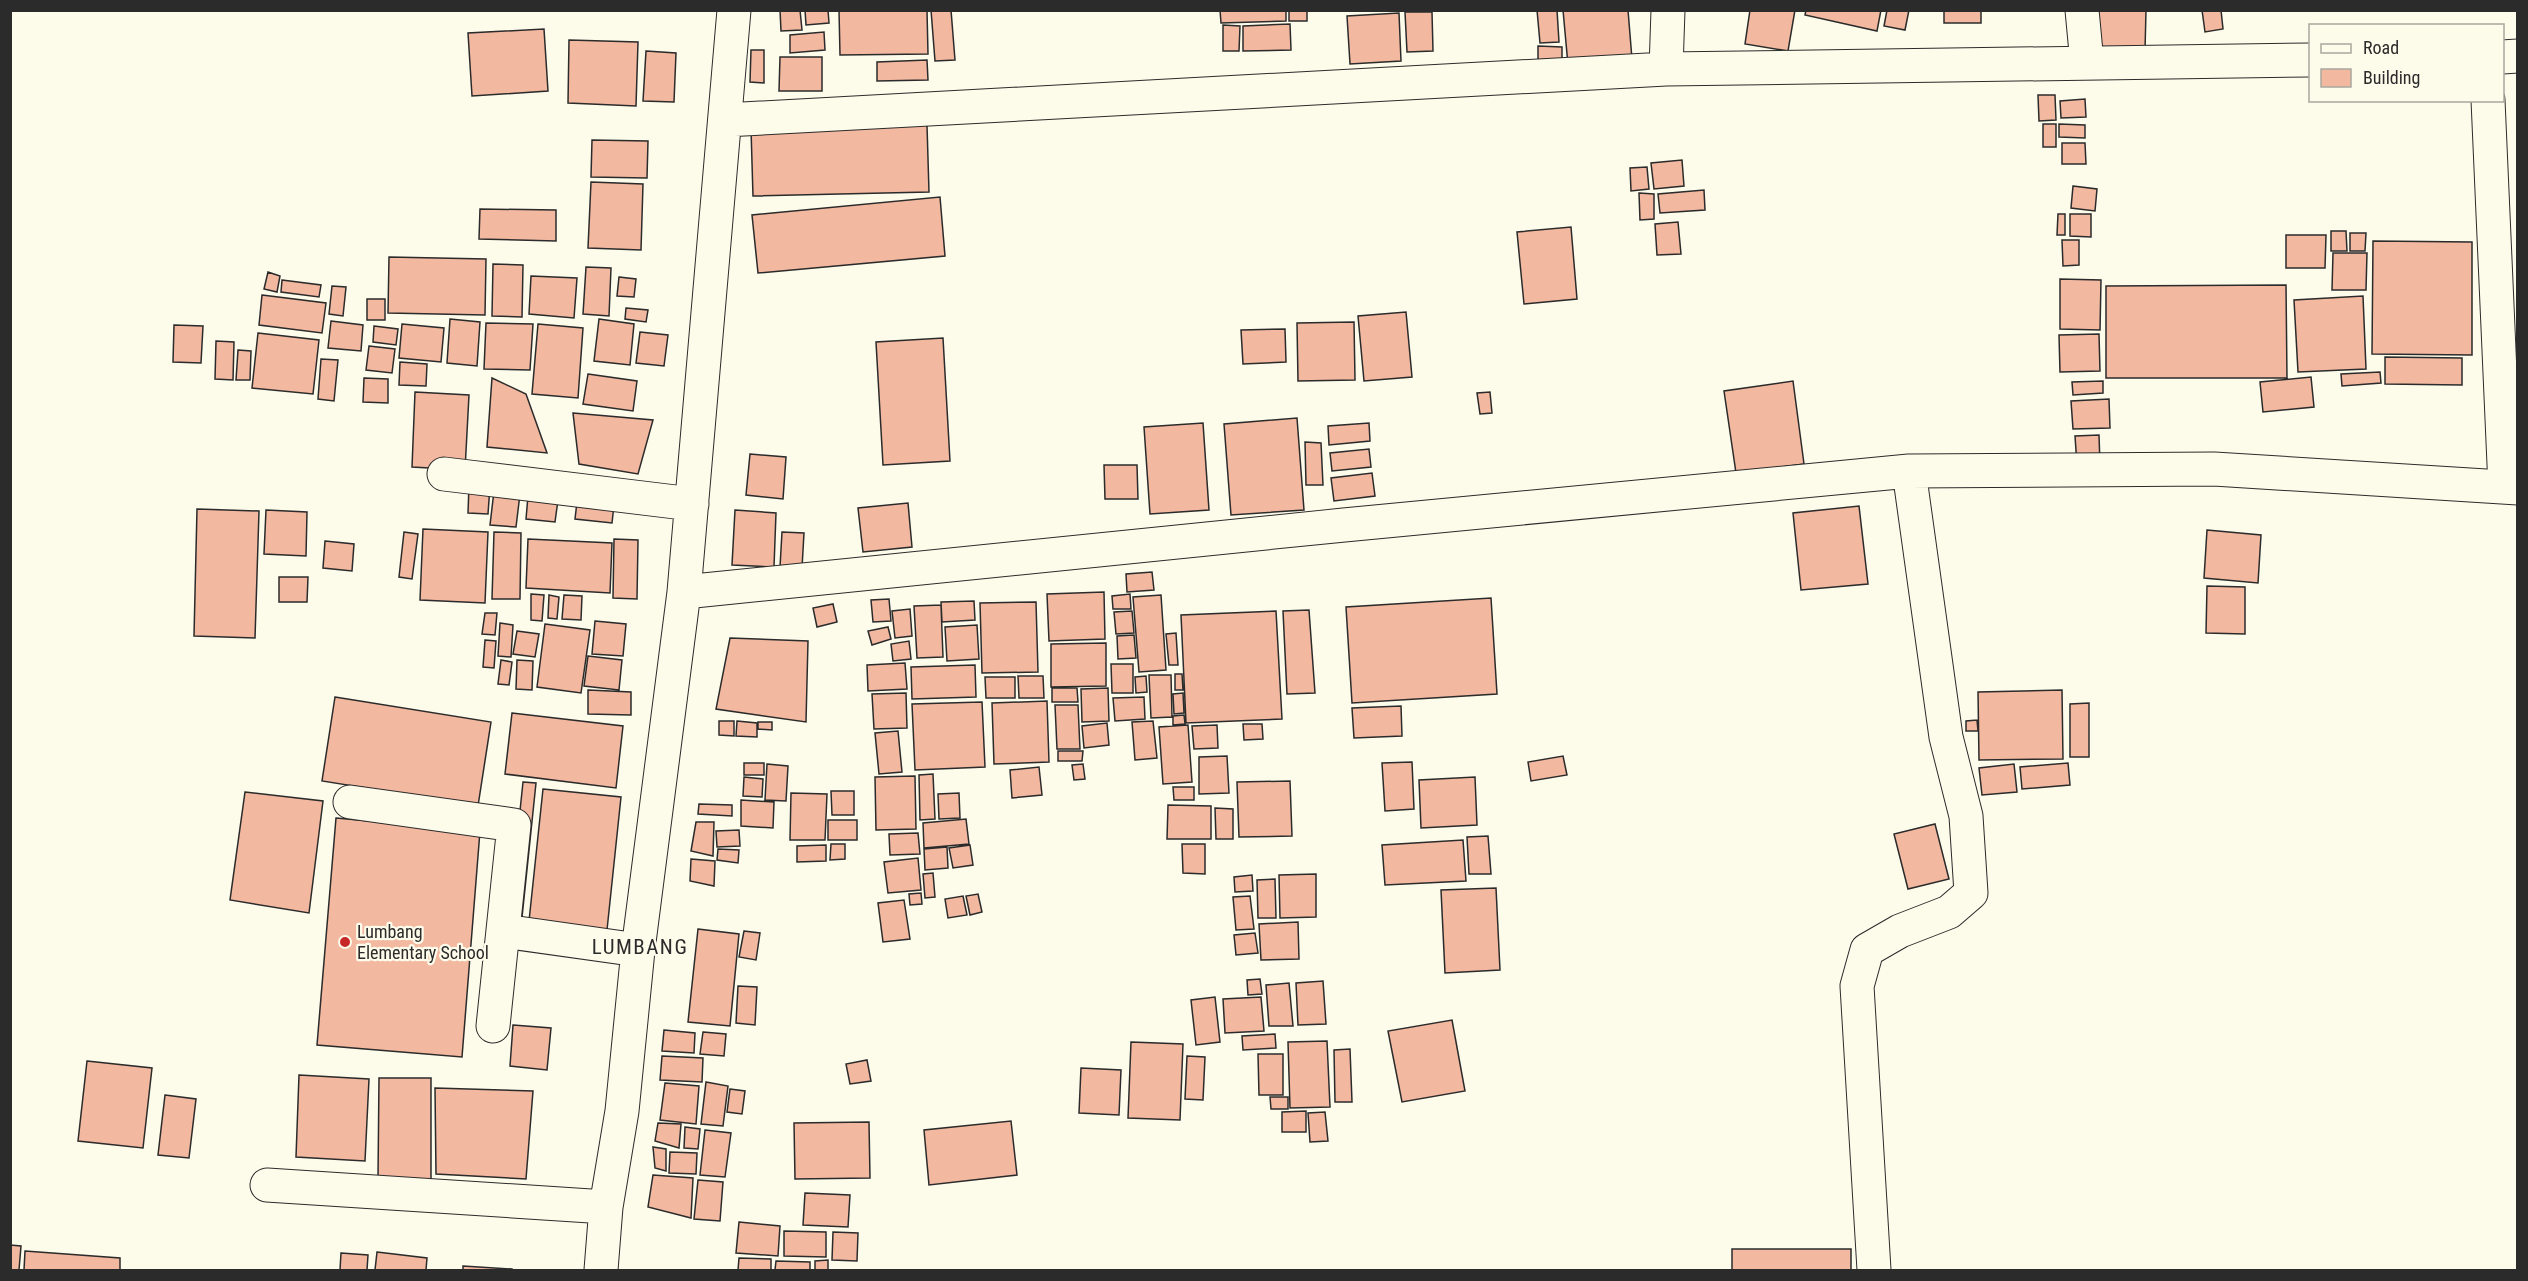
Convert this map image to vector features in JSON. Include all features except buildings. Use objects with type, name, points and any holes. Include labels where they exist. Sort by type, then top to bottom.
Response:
[{"type":"street","points":[[601,1270],[606,1207],[622,1111],[638,950],[684,592],[734,10]]},
{"type":"street","points":[[1666,69],[1668,10]]},
{"type":"street","points":[[2082,10],[2087,63]]},
{"type":"street","points":[[725,120],[1666,69],[2309,60]]},
{"type":"street","points":[[684,592],[1909,471],[2214,470],[2511,488],[2488,102]]},
{"type":"street","points":[[1874,1270],[1857,986],[1868,950],[1900,931],[1949,912],[1971,893],[1966,816],[1946,737],[1909,471]]},
{"type":"street","points":[[444,474],[692,504]]},
{"type":"street","points":[[350,802],[512,823],[515,827],[493,1026]]},
{"type":"street","points":[[503,931],[638,950]]},
{"type":"street","points":[[267,1185],[606,1207]]},
{"type":"place","name":"Lumbang Elementary School","points":[[345,942]]},
{"type":"district","name":"LUMBANG","points":[[640,947]]}]
